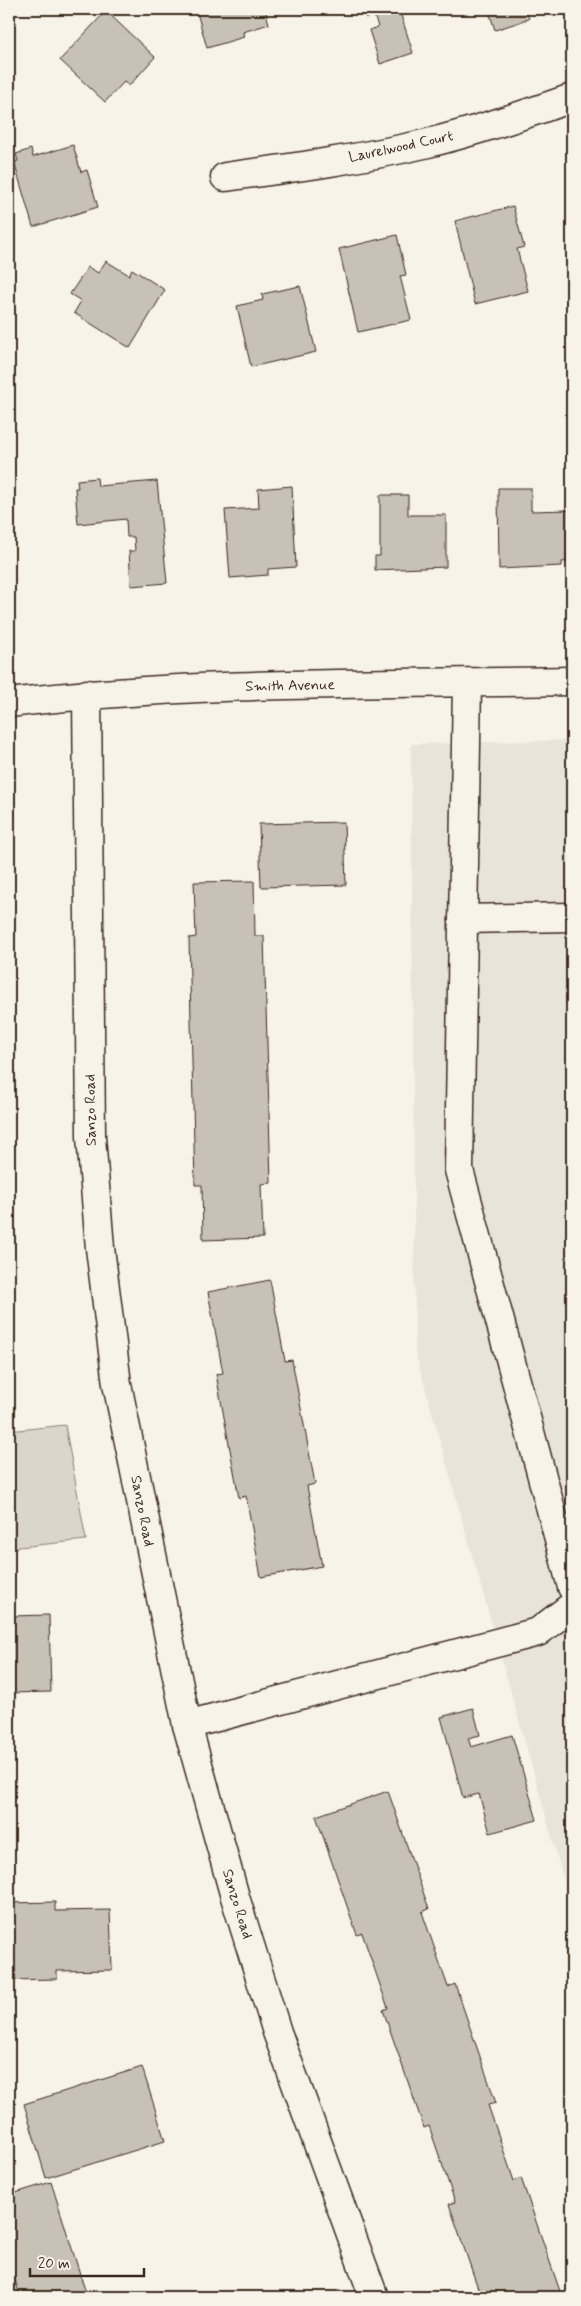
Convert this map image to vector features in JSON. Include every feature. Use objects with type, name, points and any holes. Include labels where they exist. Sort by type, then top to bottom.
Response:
[{"type":"street","name":"Laurelwood Court","points":[[225,177],[330,162],[423,144],[499,123],[572,98]]},
{"type":"street","name":"Smith Avenue","points":[[9,703],[87,694],[197,687],[572,681]]},
{"type":"street","points":[[466,683],[459,1170],[572,1588]]},
{"type":"street","name":"Sanzo Road","points":[[87,694],[91,1137],[100,1248],[117,1384],[187,1725],[234,1897],[277,2032],[374,2297]]},
{"type":"street","points":[[463,919],[572,917]]},
{"type":"street","points":[[187,1725],[538,1632],[572,1606]]},
{"type":"shaded area","points":[[572,740],[572,1909],[415,1352],[411,744]]},
{"type":"shaded area","points":[[65,1425],[86,1540],[9,1548],[9,1431]]},
{"type":"building","points":[[196,9],[265,9],[269,24],[243,32],[244,37],[207,48]]},
{"type":"building","points":[[313,9],[331,9],[315,14]]},
{"type":"building","points":[[364,9],[399,9],[413,53],[380,64],[369,30],[378,27],[374,15],[366,18]]},
{"type":"building","points":[[488,9],[525,9],[529,19],[495,30]]},
{"type":"building","points":[[106,11],[155,57],[129,86],[124,82],[105,102],[60,60]]},
{"type":"building","points":[[73,145],[81,172],[87,170],[98,207],[33,227],[14,162],[18,161],[16,154],[31,149],[33,157]]},
{"type":"building","points":[[513,206],[524,247],[517,249],[528,291],[475,304],[455,221]]},
{"type":"building","points":[[397,235],[406,275],[400,276],[411,320],[358,332],[339,249]]},
{"type":"building","points":[[106,261],[129,275],[132,269],[165,290],[130,348],[74,313],[81,301],[70,294],[88,267],[98,273]]},
{"type":"building","points":[[300,286],[316,352],[251,367],[237,306],[263,300],[262,294]]},
{"type":"building","points":[[97,478],[98,486],[157,481],[167,583],[131,586],[129,551],[135,551],[134,537],[127,537],[126,519],[78,524],[75,488],[78,488],[77,480]]},
{"type":"building","points":[[292,486],[296,567],[268,569],[268,575],[230,578],[225,510],[259,508],[258,489]]},
{"type":"building","points":[[498,488],[531,488],[531,511],[570,510],[571,561],[562,562],[562,566],[499,569]]},
{"type":"building","points":[[380,495],[408,495],[408,515],[446,515],[446,567],[375,570],[375,556],[380,556]]},
{"type":"building","points":[[9,582],[11,600],[9,600]]},
{"type":"building","points":[[344,822],[346,885],[261,887],[259,824]]},
{"type":"building","points":[[254,881],[255,936],[264,936],[271,1183],[261,1184],[263,1238],[203,1240],[202,1185],[195,1185],[189,938],[196,937],[194,882]]},
{"type":"building","points":[[270,1280],[285,1361],[292,1360],[315,1484],[307,1486],[322,1566],[261,1577],[246,1496],[239,1498],[216,1374],[223,1373],[208,1292]]},
{"type":"building","points":[[49,1615],[51,1692],[9,1693],[9,1616]]},
{"type":"building","points":[[473,1708],[480,1735],[468,1738],[471,1747],[512,1735],[537,1820],[490,1833],[479,1794],[463,1798],[441,1717]]},
{"type":"building","points":[[388,1791],[429,1909],[422,1912],[448,1987],[455,1984],[496,2103],[488,2105],[514,2181],[521,2178],[562,2297],[481,2297],[449,2204],[455,2202],[429,2126],[424,2128],[383,2010],[388,2008],[362,1933],[357,1935],[316,1816]]},
{"type":"building","points":[[55,1902],[55,1911],[110,1910],[112,1970],[57,1971],[57,1979],[9,1980],[9,1903]]},
{"type":"building","points":[[142,2067],[165,2141],[46,2178],[24,2104]]},
{"type":"building","points":[[51,2182],[85,2290],[77,2293],[79,2297],[20,2297],[9,2259],[9,2195]]}]
